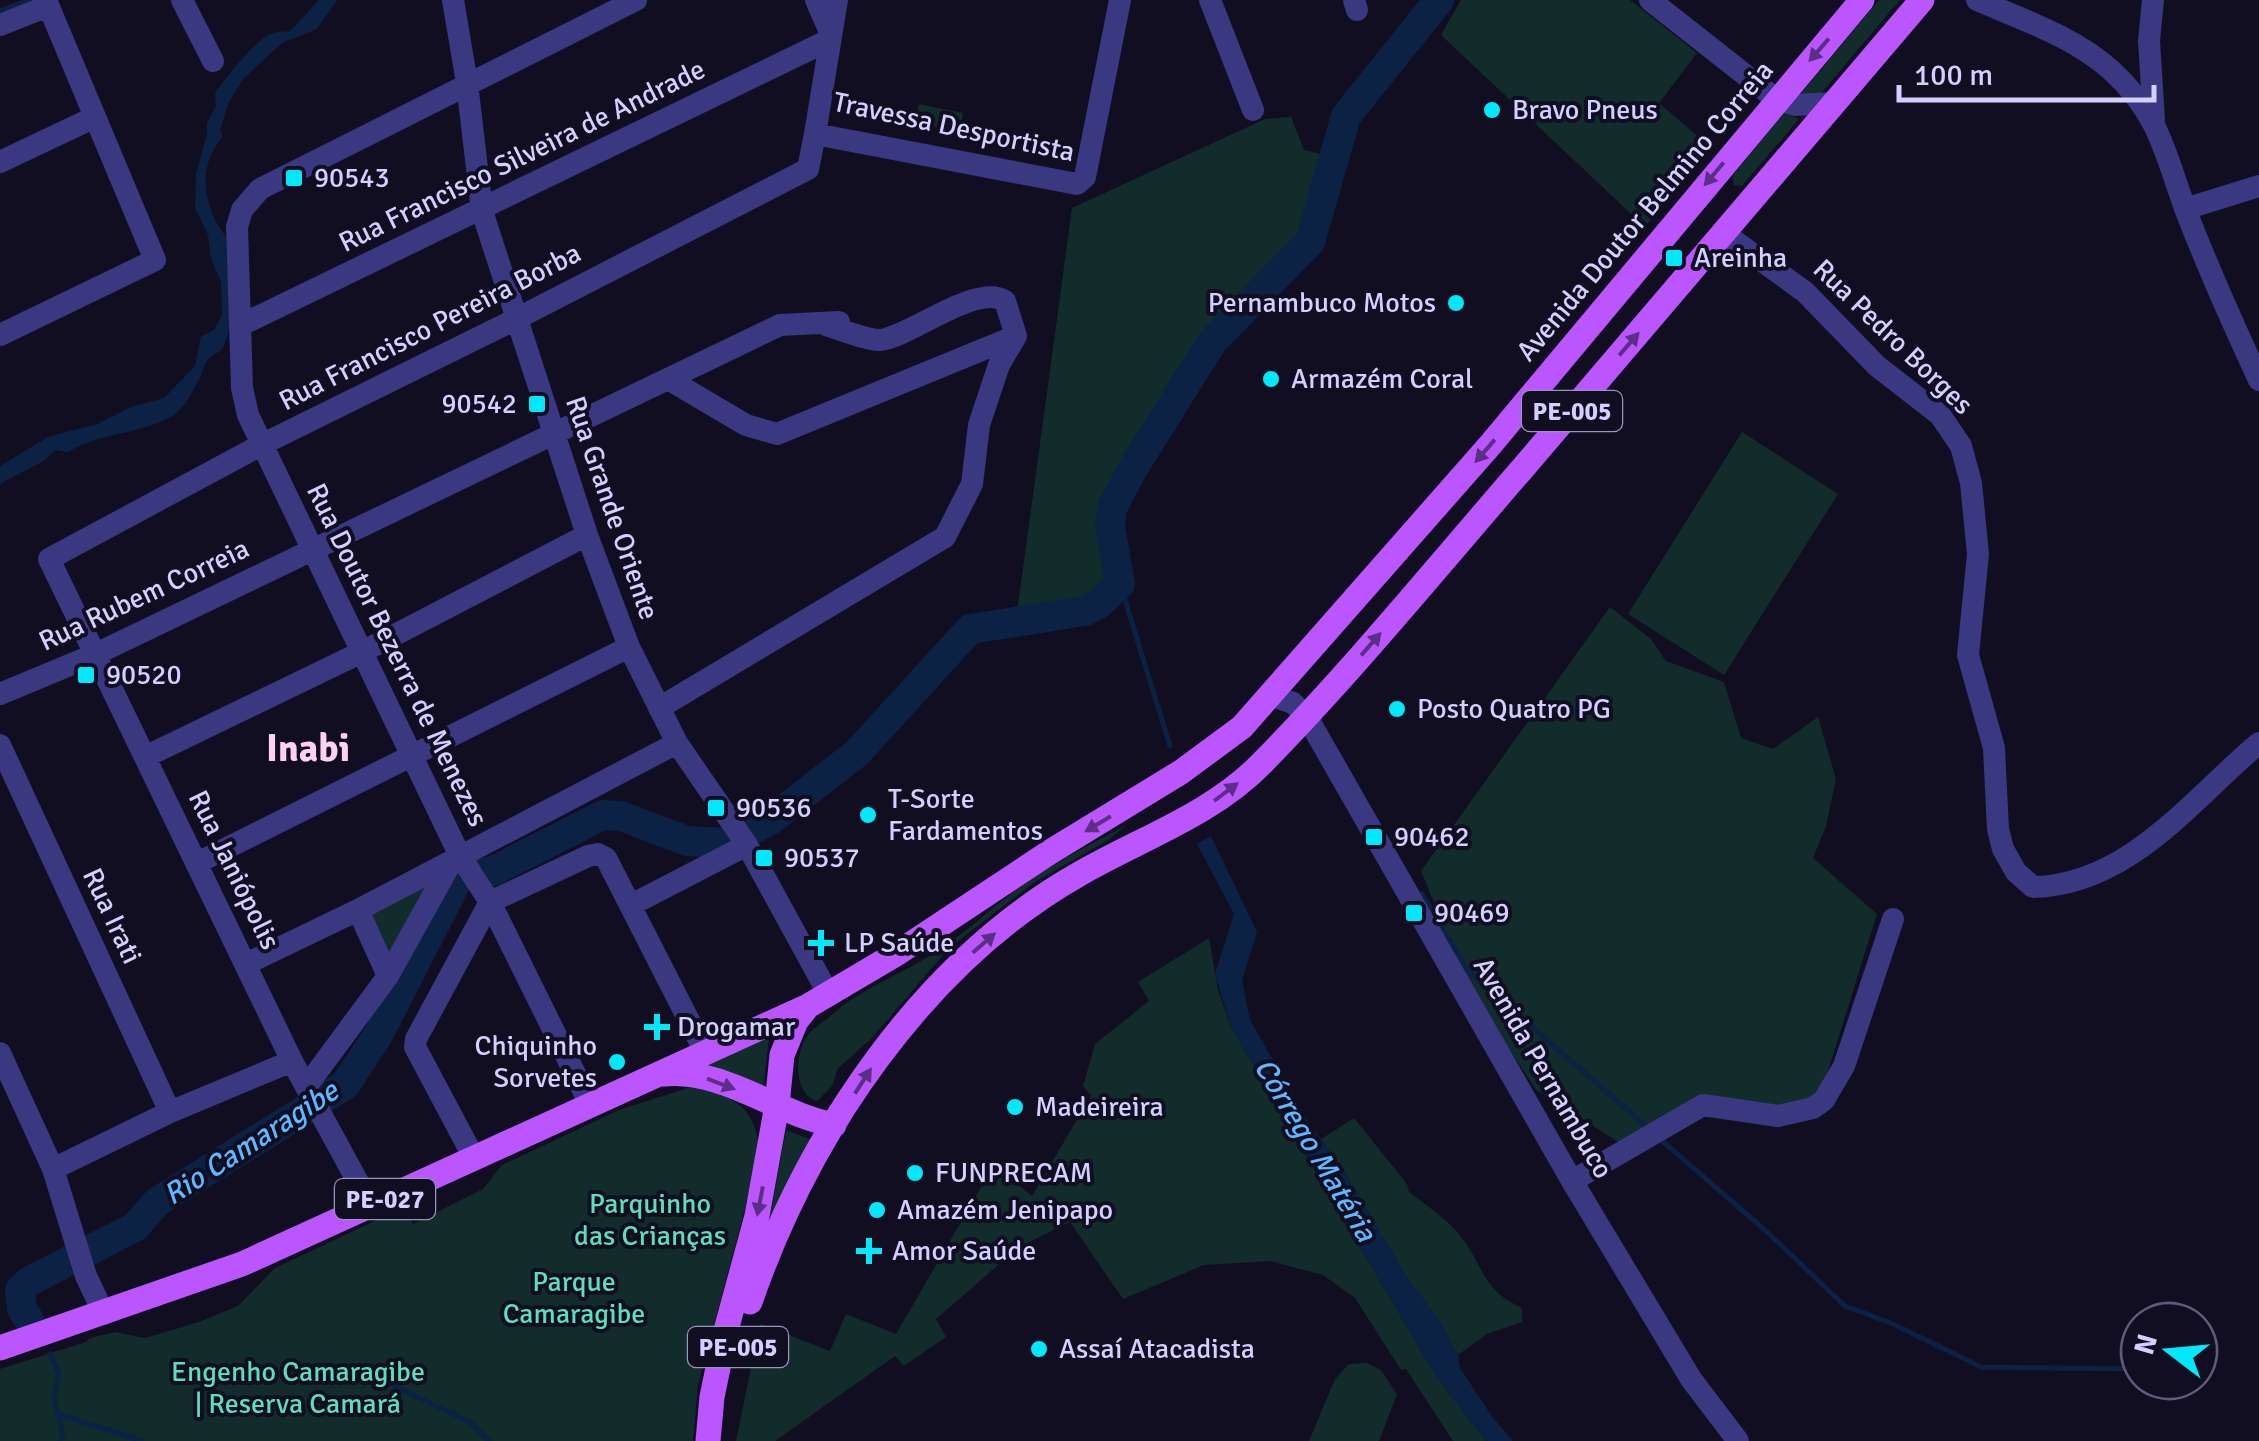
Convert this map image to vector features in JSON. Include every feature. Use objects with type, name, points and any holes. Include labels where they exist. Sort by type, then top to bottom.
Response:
[{"type":"main road","name":"Avenida Doutor Belmino Correia","points":[[818,1000],[1181,772],[1242,727],[1491,444],[1862,0]]},
{"type":"main road","name":"PE-005","points":[[722,1441],[734,1361],[766,1256],[834,1125],[892,1038],[961,964],[992,937],[1079,874],[1203,809],[1257,768],[1307,717],[1922,0]]},
{"type":"main road","name":"PE-005","points":[[708,1441],[712,1397],[757,1216],[782,1055],[796,1021],[818,1000]]},
{"type":"main road","name":"PE-027","points":[[0,1348],[242,1264],[818,1000]]},
{"type":"main road","name":"PE-027","points":[[663,1074],[680,1072],[704,1077],[834,1125]]},
{"type":"street","points":[[182,0],[213,62]]},
{"type":"street","name":"Rua Grande Oriente","points":[[453,0],[482,211],[588,535],[629,647],[677,743],[741,836],[818,1000]]},
{"type":"street","points":[[467,83],[636,0]]},
{"type":"street","points":[[816,0],[829,36]]},
{"type":"street","name":"Travessa Desportista","points":[[837,0],[815,134],[1081,184],[1120,0]]},
{"type":"street","points":[[1210,0],[1253,110]]},
{"type":"street","points":[[1650,0],[1776,99],[1795,106],[1835,103]]},
{"type":"street","points":[[1977,0],[2086,51],[2114,72],[2154,120]]},
{"type":"street","points":[[2153,0],[2149,41],[2154,120],[2185,209],[2259,380]]},
{"type":"street","points":[[0,25],[47,3],[155,260],[0,335]]},
{"type":"street","name":"Rua Francisco Silveira de Andrade","points":[[241,325],[482,211],[829,36]]},
{"type":"street","name":"Rua Doutor Bezerra de Menezes","points":[[467,83],[260,189],[242,210],[237,227],[242,388],[261,445],[464,866],[490,902],[590,1104]]},
{"type":"street","points":[[0,162],[95,117]]},
{"type":"street","name":"Rua Francisco Pereira Borba","points":[[49,558],[261,445],[516,320],[808,169],[815,134]]},
{"type":"street","points":[[2185,209],[2259,186]]},
{"type":"street","name":"Rua Pedro Borges","points":[[1724,234],[1805,292],[1877,366],[1940,415],[1961,446],[1974,500],[1978,554],[1968,655],[1994,748],[1998,828],[2010,863],[2022,879],[2033,887],[2050,887],[2084,879],[2114,865],[2170,824],[2257,745]]},
{"type":"street","name":"Rua Rubem Correia","points":[[0,694],[96,654],[780,325],[832,323],[880,340],[990,296],[1005,301],[1016,336]]},
{"type":"street","points":[[668,379],[746,425],[777,434],[1016,336]]},
{"type":"street","points":[[660,708],[946,537],[972,484],[979,425],[999,365],[1016,336]]},
{"type":"street","points":[[145,758],[364,652],[588,535]]},
{"type":"street","name":"Rua Janiópolis","points":[[49,558],[292,1061],[371,1206]]},
{"type":"street","points":[[197,863],[629,647]]},
{"type":"street","points":[[1270,694],[1293,703],[1307,717]]},
{"type":"street","name":"Avenida Pernambuco","points":[[1307,717],[1572,1181],[1691,1379],[1738,1441]]},
{"type":"street","points":[[246,964],[358,910],[464,866],[677,743]]},
{"type":"street","name":"Rua Irati","points":[[0,745],[170,1112]]},
{"type":"street","points":[[632,904],[741,836]]},
{"type":"street","points":[[474,1156],[415,1047],[416,1039],[490,902],[588,856],[598,854],[606,858],[705,1052]]},
{"type":"street","points":[[307,1090],[464,866]]},
{"type":"street","points":[[358,910],[388,976]]},
{"type":"street","points":[[1572,1181],[1703,1105],[1778,1116],[1813,1108],[1824,1100],[1844,1066],[1893,919]]},
{"type":"street","points":[[0,1054],[54,1169],[96,1316]]},
{"type":"street","points":[[54,1169],[170,1112],[292,1061]]},
{"type":"green space","points":[[1461,0],[1630,0],[1697,53],[1659,103],[1710,147],[1645,227],[1441,35]]},
{"type":"green space","points":[[1879,0],[1900,0],[1817,98],[1798,97]]},
{"type":"green space","points":[[919,104],[963,113],[960,132],[915,123]]},
{"type":"green space","points":[[1784,113],[1799,119],[1742,186],[1734,185],[1732,176]]},
{"type":"green space","points":[[1291,117],[1304,150],[1334,157],[1310,242],[1212,342],[1112,508],[1111,549],[1120,584],[1084,608],[1016,620],[1072,208],[1265,119]]},
{"type":"green space","points":[[1742,432],[1838,494],[1724,675],[1628,614]]},
{"type":"green space","points":[[1610,607],[1651,639],[1666,661],[1724,682],[1741,738],[1773,749],[1818,717],[1836,779],[1826,826],[1813,858],[1877,914],[1823,1087],[1786,1115],[1718,1100],[1620,1143],[1536,1090],[1470,990],[1421,871]]},
{"type":"green space","points":[[1126,825],[1110,839],[1035,882],[949,948],[871,1039],[838,1068],[832,1086],[817,1101],[803,1089],[799,1056],[814,1029],[849,1001],[948,944],[1033,878]]},
{"type":"green space","points":[[452,861],[388,976],[358,910]]},
{"type":"green space","points":[[1209,938],[1218,990],[1230,1025],[1436,1376],[1486,1441],[1453,1441],[1355,1298],[1323,1275],[1270,1261],[1204,1265],[1123,1299],[1070,1222],[1019,1247],[936,1319],[946,1337],[904,1366],[895,1356],[775,1441],[736,1441],[760,1324],[830,1351],[846,1314],[896,1334],[994,1165],[1032,1196],[1091,1096],[1083,1086],[1095,1044],[1149,1001],[1138,982]]},
{"type":"green space","points":[[770,1032],[763,1088],[698,1063]]},
{"type":"green space","name":"Parque Camaragibe","points":[[694,1086],[742,1107],[754,1126],[759,1156],[698,1385],[693,1441],[0,1441],[0,1369],[115,1332],[145,1338],[199,1322],[238,1306],[275,1268],[381,1218],[410,1218],[413,1224],[483,1189],[502,1165],[619,1110]]},
{"type":"green space","points":[[1354,1118],[1407,1184],[1409,1192],[1457,1231],[1499,1294],[1522,1308],[1522,1322],[1487,1334],[1458,1355],[1321,1139]]},
{"type":"green space","points":[[786,1130],[813,1140],[768,1229]]},
{"type":"green space","points":[[1367,1363],[1381,1370],[1397,1394],[1379,1441],[1309,1441],[1335,1379],[1349,1364]]},
{"type":"water","points":[[319,0],[337,0],[317,29],[282,43],[243,79],[228,104],[220,131],[223,137],[209,162],[208,201],[227,238],[231,319],[222,348],[207,361],[188,399],[174,415],[68,452],[55,450],[44,461],[0,484],[0,466],[48,437],[97,424],[131,407],[164,398],[195,366],[201,336],[214,330],[222,315],[221,282],[211,258],[208,235],[195,208],[196,174],[207,123],[216,106],[215,93],[258,43],[273,33],[290,31]]},
{"type":"water","points":[[1211,836],[1257,932],[1242,981],[1250,1020],[1311,1126],[1344,1170],[1408,1279],[1441,1322],[1458,1355],[1460,1368],[1513,1441],[1486,1441],[1436,1376],[1230,1025],[1215,974],[1234,914],[1197,844]]},
{"type":"waterway","points":[[0,11],[29,0]]},
{"type":"waterway","name":"Rio Camaragibe","points":[[29,1320],[22,1309],[20,1290],[28,1282],[135,1227],[157,1202],[345,1085],[378,1035],[459,877],[493,871],[603,815],[621,816],[687,841],[725,843],[772,819],[857,753],[970,629],[1085,611],[1098,605],[1120,584],[1110,526],[1112,508],[1132,470],[1212,342],[1310,242],[1346,116],[1439,0]]},
{"type":"waterway","name":"Córrego Matéria","points":[[1120,584],[1170,746]]},
{"type":"waterway","points":[[1422,894],[1468,971],[1647,1127]]},
{"type":"waterway","points":[[1660,1139],[1845,1306],[1891,1323],[1981,1367],[2119,1369]]},
{"type":"waterway","points":[[50,1354],[59,1374],[54,1398],[63,1434],[60,1441]]},
{"type":"waterway","points":[[340,1374],[370,1374],[471,1423],[489,1441]]},
{"type":"waterway","points":[[59,1414],[142,1441]]},
{"type":"place","name":"Bravo Pneus","points":[[1492,110]]},
{"type":"place","name":"90543","points":[[294,178]]},
{"type":"place","name":"Areinha","points":[[1674,258]]},
{"type":"place","name":"Pernambuco Motos","points":[[1456,303]]},
{"type":"place","name":"Armazém Coral","points":[[1271,379]]},
{"type":"place","name":"90542","points":[[537,404]]},
{"type":"place","name":"90520","points":[[86,675]]},
{"type":"place","name":"Posto Quatro PG","points":[[1397,709]]},
{"type":"place","name":"90536","points":[[716,808]]},
{"type":"place","name":"T-Sorte Fardamentos","points":[[868,815]]},
{"type":"place","name":"90462","points":[[1374,837]]},
{"type":"place","name":"90537","points":[[764,858]]},
{"type":"place","name":"90469","points":[[1414,913]]},
{"type":"place","name":"LP Saúde","points":[[821,943]]},
{"type":"place","name":"Drogamar","points":[[657,1027]]},
{"type":"place","name":"Chiquinho Sorvetes","points":[[617,1062]]},
{"type":"place","name":"Madeireira","points":[[1015,1107]]},
{"type":"place","name":"FUNPRECAM","points":[[915,1173]]},
{"type":"place","name":"Amazém Jenipapo","points":[[877,1210]]},
{"type":"place","name":"Amor Saúde","points":[[869,1251]]},
{"type":"place","name":"Assaí Atacadista","points":[[1039,1349]]},
{"type":"district","name":"Inabi","points":[[308,748]]},
{"type":"park label","name":"Parquinho das Crianças","points":[[650,1220]]},
{"type":"park label","name":"Engenho Camaragibe | Reserva Camará","points":[[298,1388]]}]
